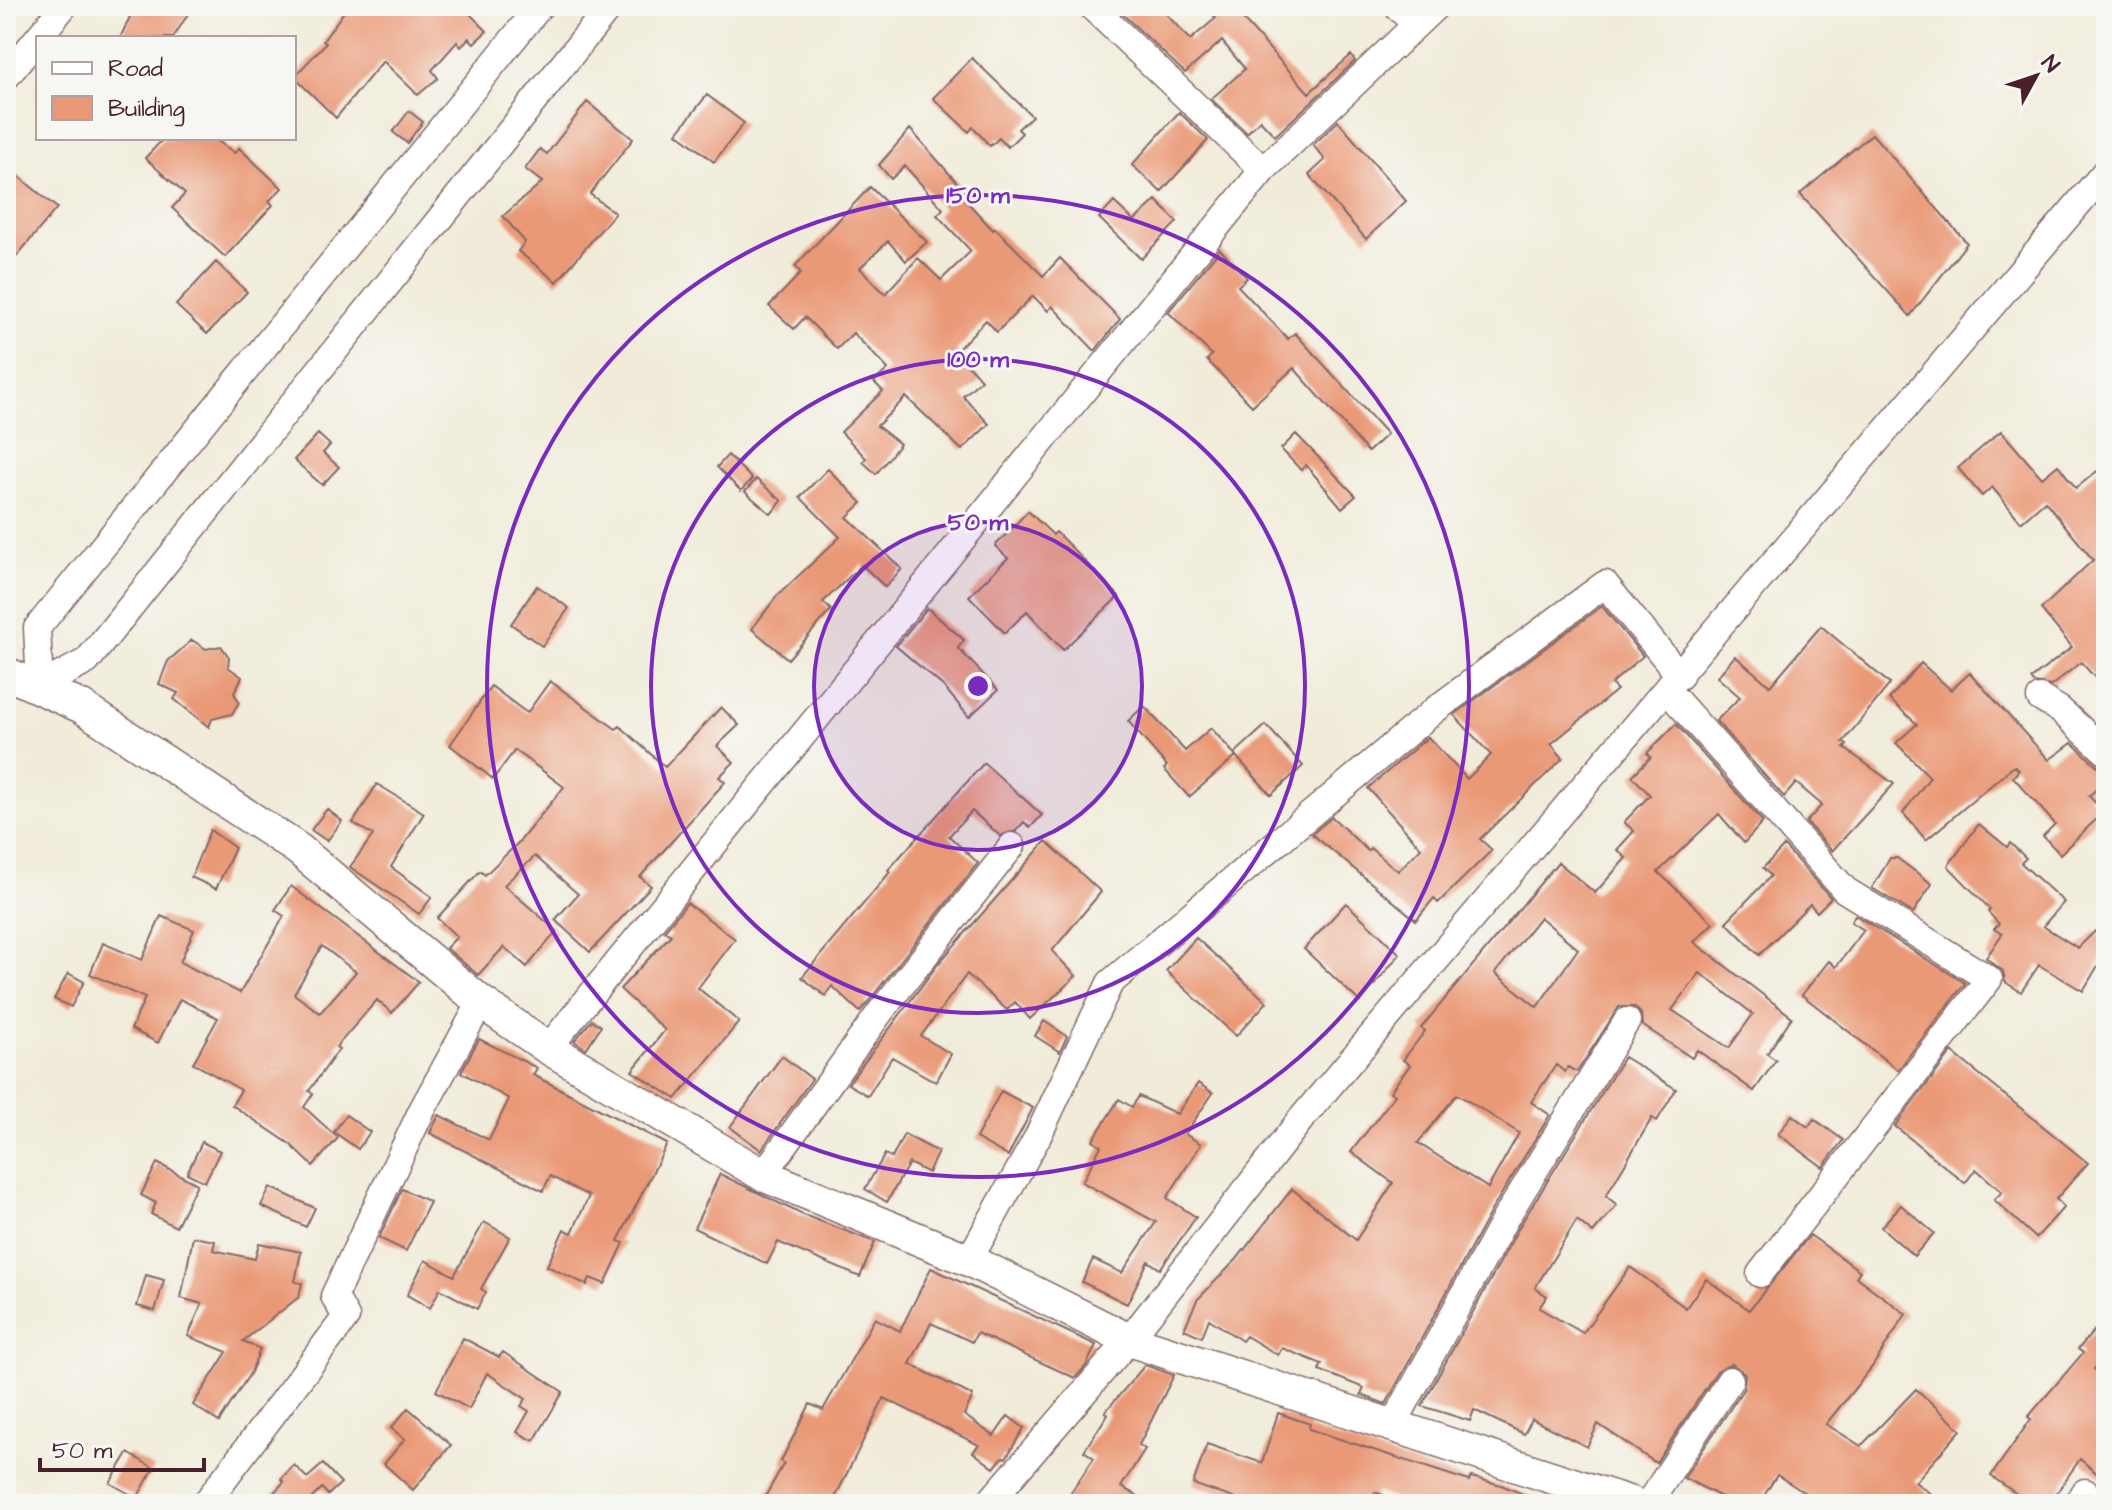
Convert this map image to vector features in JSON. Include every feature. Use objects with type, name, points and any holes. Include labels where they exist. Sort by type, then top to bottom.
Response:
[{"type":"street","points":[[39,36],[64,6]]},
{"type":"street","points":[[40,686],[37,628],[540,6]]},
{"type":"street","points":[[40,686],[87,661],[610,6]]},
{"type":"street","points":[[1091,6],[1263,170]]},
{"type":"street","points":[[548,1048],[1263,170],[1406,15],[1436,6]]},
{"type":"street","points":[[6,77],[36,40]]},
{"type":"street","points":[[988,1504],[1129,1340],[1302,1118],[1674,684],[2106,171]]},
{"type":"street","points":[[969,1260],[1038,1136],[1110,983],[1436,709],[1605,584],[1674,684],[1845,890],[1989,979],[1760,1274]]},
{"type":"street","points":[[6,673],[82,707],[298,849],[481,1002],[548,1048],[763,1175],[969,1260],[1129,1340],[1634,1504]]},
{"type":"street","points":[[2040,698],[2060,710],[2106,752]]},
{"type":"street","points":[[763,1175],[881,1011],[1012,846]]},
{"type":"street","points":[[205,1504],[346,1317],[334,1296],[422,1110],[481,1002]]},
{"type":"street","points":[[1393,1425],[1505,1219],[1627,1021]]},
{"type":"street","points":[[1648,1504],[1730,1380]]},
{"type":"street","points":[[2077,1504],[2085,1492],[2095,1504],[2106,1490]]},
{"type":"building","points":[[135,6],[193,6],[174,36],[121,36]]},
{"type":"building","points":[[348,6],[462,6],[487,31],[474,43],[469,38],[461,47],[457,42],[432,70],[438,78],[418,95],[383,61],[336,118],[296,79],[296,75],[326,43],[323,41]]},
{"type":"building","points":[[1114,6],[1159,6],[1190,40],[1216,18],[1205,6],[1231,6],[1309,93],[1351,55],[1355,61],[1275,136],[1260,120],[1247,133],[1211,99],[1245,69],[1222,41],[1185,73]]},
{"type":"building","points":[[972,58],[1032,116],[1018,129],[1022,133],[1008,147],[999,138],[990,146],[973,127],[969,132],[933,98]]},
{"type":"building","points":[[707,95],[744,123],[714,162],[677,133]]},
{"type":"building","points":[[587,102],[633,139],[590,194],[615,213],[557,282],[518,251],[525,242],[503,216],[542,182],[525,169],[540,149],[547,154]]},
{"type":"building","points":[[409,111],[423,122],[407,143],[393,132]]},
{"type":"building","points":[[1179,112],[1208,140],[1161,192],[1132,165]]},
{"type":"building","points":[[1338,121],[1406,201],[1366,239],[1309,175],[1325,160],[1313,145]]},
{"type":"building","points":[[910,129],[962,188],[958,192],[993,230],[995,228],[1043,276],[1060,258],[1120,319],[1095,351],[1052,306],[1048,311],[1033,296],[997,332],[986,320],[956,351],[981,380],[963,396],[989,424],[962,450],[906,397],[877,426],[900,444],[876,474],[863,462],[866,458],[841,432],[883,391],[874,382],[888,369],[853,333],[837,349],[805,317],[794,329],[769,306],[801,273],[795,266],[870,187],[927,242],[906,261],[888,241],[860,268],[885,294],[918,258],[941,280],[971,251],[937,215],[943,209],[905,166],[891,179],[879,165]]},
{"type":"building","points":[[1872,134],[1967,243],[1910,316],[1800,194]]},
{"type":"building","points":[[162,140],[216,140],[235,153],[239,148],[282,188],[269,201],[273,205],[225,257],[172,208],[185,194],[145,158]]},
{"type":"building","points":[[6,166],[57,208],[6,269]]},
{"type":"building","points":[[1156,200],[1177,222],[1141,259],[1099,218],[1114,202],[1134,221]]},
{"type":"building","points":[[1220,249],[1247,278],[1238,286],[1288,339],[1295,333],[1387,434],[1368,452],[1294,368],[1252,406],[1207,360],[1212,355],[1168,312]]},
{"type":"building","points":[[216,262],[247,292],[207,334],[176,305]]},
{"type":"building","points":[[2001,431],[2042,478],[2058,465],[2076,488],[2106,464],[2106,690],[2081,662],[2051,686],[2034,683],[2031,679],[2072,647],[2041,609],[2093,560],[2045,501],[2021,522],[1992,487],[1982,496],[1958,468]]},
{"type":"building","points":[[318,434],[330,445],[323,453],[339,467],[322,485],[294,460]]},
{"type":"building","points":[[1296,434],[1356,496],[1342,508],[1306,465],[1301,470],[1281,449]]},
{"type":"building","points":[[728,455],[752,479],[741,491],[717,467]]},
{"type":"building","points":[[828,469],[862,503],[847,517],[902,569],[885,587],[862,565],[823,602],[831,610],[788,659],[752,629],[777,596],[840,537],[800,497]]},
{"type":"building","points":[[756,479],[782,501],[771,514],[745,492]]},
{"type":"building","points":[[1028,511],[1053,535],[1056,532],[1119,596],[1063,650],[1027,611],[1005,633],[969,596],[1008,558],[995,546]]},
{"type":"building","points":[[537,586],[569,608],[542,646],[511,624]]},
{"type":"building","points":[[1602,606],[1643,656],[1611,684],[1617,690],[1551,744],[1563,758],[1480,839],[1492,850],[1438,903],[1434,898],[1416,920],[1312,834],[1332,817],[1368,851],[1370,848],[1398,871],[1421,848],[1368,788],[1428,737],[1467,779],[1491,755],[1454,715]]},
{"type":"building","points":[[927,608],[964,640],[958,648],[998,690],[969,717],[944,687],[896,646]]},
{"type":"building","points":[[1821,626],[1890,684],[1843,742],[1847,745],[1844,748],[1894,784],[1832,851],[1806,822],[1822,805],[1796,783],[1784,797],[1716,721],[1740,697],[1717,677],[1735,656],[1770,686]]},
{"type":"building","points":[[192,640],[206,649],[221,646],[229,657],[228,667],[242,677],[234,693],[239,702],[232,714],[212,719],[209,727],[174,699],[178,693],[159,684],[168,661]]},
{"type":"building","points":[[1921,663],[1951,690],[1970,673],[2049,760],[2072,743],[2106,774],[2106,780],[2089,796],[2104,812],[2060,854],[2043,836],[2055,824],[2013,777],[2019,770],[2014,766],[1926,840],[1903,813],[1930,777],[1896,743],[1917,724],[1889,699]]},
{"type":"building","points":[[550,681],[616,729],[620,726],[665,767],[721,707],[739,725],[717,746],[734,762],[719,777],[725,782],[640,877],[651,886],[590,952],[555,920],[578,894],[535,856],[504,885],[557,931],[527,967],[504,947],[478,975],[446,948],[457,937],[437,918],[480,871],[485,875],[519,842],[564,787],[515,750],[493,779],[450,745],[491,686],[527,713]]},
{"type":"building","points":[[1144,706],[1185,751],[1211,728],[1236,756],[1189,797],[1128,721]]},
{"type":"building","points":[[1676,724],[1763,822],[1744,843],[1719,814],[1658,872],[1713,923],[1694,942],[1792,1017],[1767,1054],[1776,1060],[1754,1091],[1697,1050],[1692,1058],[1642,1025],[1641,1014],[1635,1007],[1619,1007],[1577,1072],[1568,1067],[1565,1072],[1556,1065],[1531,1102],[1550,1115],[1491,1211],[1386,1404],[1361,1395],[1364,1388],[1319,1370],[1322,1364],[1282,1348],[1278,1355],[1246,1336],[1242,1341],[1209,1319],[1202,1337],[1184,1329],[1197,1300],[1236,1260],[1292,1189],[1356,1240],[1393,1183],[1351,1152],[1395,1095],[1390,1092],[1410,1065],[1403,1060],[1425,1031],[1421,1028],[1558,862],[1595,893],[1626,858],[1617,850],[1634,831],[1624,822],[1650,795],[1632,776],[1651,757],[1647,753]],"holes":[[[1540,917],[1578,949],[1537,1007],[1495,973]],[[1700,973],[1753,1014],[1729,1048],[1672,1010]],[[1457,1094],[1519,1133],[1488,1188],[1418,1143]]]},
{"type":"building","points":[[1266,725],[1303,766],[1271,795],[1234,754]]},
{"type":"building","points":[[984,763],[1042,815],[1030,828],[1024,822],[1016,831],[1000,836],[972,811],[949,836],[978,863],[860,1012],[832,986],[825,996],[802,977],[890,872],[888,870]]},
{"type":"building","points":[[377,784],[424,813],[391,867],[432,897],[419,914],[350,867],[373,835],[353,823]]},
{"type":"building","points":[[327,809],[342,821],[327,841],[311,830]]},
{"type":"building","points":[[1979,824],[2007,847],[2010,843],[2026,858],[2021,863],[2064,902],[2043,926],[2078,948],[2095,931],[2106,940],[2106,952],[2083,991],[2039,965],[2021,992],[2005,982],[2003,971],[1986,958],[2002,934],[1994,929],[1999,924],[1988,912],[1990,909],[1948,866]]},
{"type":"building","points":[[210,830],[235,848],[216,889],[191,877]]},
{"type":"building","points":[[1046,841],[1101,892],[1052,951],[1076,976],[1030,1019],[1015,1002],[1007,1010],[967,974],[921,1036],[951,1054],[936,1082],[892,1057],[868,1096],[848,1084],[938,964]]},
{"type":"building","points":[[1784,846],[1831,898],[1817,912],[1810,904],[1759,955],[1726,922],[1771,876],[1763,868]]},
{"type":"building","points":[[1890,858],[1897,858],[1932,884],[1913,913],[1872,888]]},
{"type":"building","points":[[291,886],[419,982],[392,1013],[377,1000],[336,1047],[339,1049],[309,1091],[313,1094],[304,1107],[338,1138],[313,1166],[290,1144],[232,1105],[241,1090],[193,1063],[218,1018],[180,999],[158,1043],[131,1029],[145,998],[90,974],[103,943],[142,960],[161,916],[194,930],[180,962],[240,993],[284,916],[275,910]],"holes":[[[322,946],[356,972],[320,1013],[294,994]]]},
{"type":"building","points":[[687,903],[735,939],[698,988],[739,1022],[676,1099],[632,1071],[665,1030],[620,989],[671,935],[664,931]]},
{"type":"building","points":[[1346,903],[1400,954],[1360,1002],[1304,949]]},
{"type":"building","points":[[1855,915],[1965,983],[1898,1070],[1802,995],[1829,961],[1836,967],[1864,930],[1851,922]]},
{"type":"building","points":[[1196,938],[1267,1002],[1236,1036],[1166,971]]},
{"type":"building","points":[[68,973],[84,982],[71,1007],[54,999]]},
{"type":"building","points":[[592,1020],[601,1026],[586,1049],[574,1041]]},
{"type":"building","points":[[1044,1021],[1067,1036],[1060,1052],[1035,1036]]},
{"type":"building","points":[[479,1039],[537,1068],[533,1075],[667,1144],[618,1241],[624,1243],[605,1284],[590,1278],[587,1285],[547,1266],[564,1229],[572,1233],[589,1196],[550,1176],[543,1191],[430,1133],[439,1115],[489,1140],[509,1099],[461,1072]]},
{"type":"building","points":[[1952,1052],[2088,1163],[2056,1199],[2064,1207],[2036,1238],[1994,1200],[2002,1192],[1976,1169],[1965,1183],[1895,1126]]},
{"type":"building","points":[[782,1056],[812,1079],[761,1150],[730,1127]]},
{"type":"building","points":[[1624,1057],[1676,1089],[1657,1121],[1652,1118],[1606,1196],[1617,1205],[1593,1233],[1577,1220],[1535,1288],[1547,1296],[1539,1308],[1583,1333],[1630,1267],[1686,1308],[1706,1279],[1749,1310],[1810,1235],[1860,1271],[1856,1277],[1906,1314],[1872,1367],[1826,1424],[1861,1446],[1916,1389],[1961,1430],[1915,1482],[1944,1504],[1798,1504],[1805,1493],[1777,1475],[1759,1504],[1735,1504],[1684,1478],[1744,1388],[1745,1374],[1732,1364],[1717,1371],[1656,1463],[1598,1424],[1587,1447],[1532,1419],[1524,1434],[1474,1410],[1470,1421],[1422,1406],[1519,1227]]},
{"type":"building","points":[[1198,1083],[1213,1093],[1185,1134],[1201,1144],[1167,1198],[1196,1217],[1160,1269],[1148,1261],[1127,1304],[1082,1282],[1093,1259],[1122,1273],[1156,1222],[1082,1182],[1101,1146],[1093,1140],[1119,1099],[1132,1107],[1139,1096],[1177,1114]]},
{"type":"building","points":[[1001,1091],[1033,1108],[1008,1156],[976,1138]]},
{"type":"building","points":[[346,1115],[370,1132],[358,1149],[334,1132]]},
{"type":"building","points":[[1792,1115],[1808,1127],[1814,1119],[1843,1140],[1823,1167],[1778,1134]]},
{"type":"building","points":[[904,1134],[938,1152],[928,1173],[909,1163],[887,1202],[865,1189],[885,1154],[892,1158]]},
{"type":"building","points":[[202,1142],[220,1151],[205,1182],[187,1173]]},
{"type":"building","points":[[157,1163],[197,1184],[176,1227],[151,1214],[156,1203],[141,1195]]},
{"type":"building","points":[[720,1174],[801,1214],[875,1242],[860,1277],[778,1242],[767,1264],[694,1228]]},
{"type":"building","points":[[270,1187],[315,1208],[306,1227],[261,1206]]},
{"type":"building","points":[[402,1189],[430,1202],[406,1251],[379,1238]]},
{"type":"building","points":[[1901,1205],[1934,1233],[1914,1256],[1881,1227]]},
{"type":"building","points":[[484,1222],[510,1237],[481,1289],[486,1292],[477,1309],[440,1289],[430,1308],[407,1295],[425,1260],[454,1276]]},
{"type":"building","points":[[193,1237],[215,1241],[213,1250],[255,1259],[259,1243],[301,1252],[295,1282],[302,1283],[299,1297],[243,1341],[260,1349],[251,1372],[219,1422],[193,1405],[227,1352],[188,1336],[202,1304],[181,1298]]},
{"type":"building","points":[[931,1268],[1096,1345],[1086,1366],[1075,1378],[977,1333],[972,1342],[931,1323],[910,1364],[973,1396],[964,1415],[994,1436],[1008,1416],[1024,1428],[1006,1458],[1003,1457],[994,1468],[973,1452],[979,1445],[884,1398],[832,1504],[761,1504],[784,1463],[781,1461],[810,1404],[823,1410],[875,1318],[900,1331]]},
{"type":"building","points":[[146,1275],[164,1280],[155,1311],[137,1306]]},
{"type":"building","points":[[2106,1317],[2106,1354],[2094,1369],[2106,1379],[2106,1481],[2080,1459],[2049,1504],[2031,1504],[1991,1476],[2031,1419],[2028,1417],[2083,1353],[2078,1349]]},
{"type":"building","points":[[463,1338],[499,1357],[503,1352],[563,1392],[534,1441],[517,1432],[529,1411],[521,1406],[526,1399],[487,1373],[469,1409],[436,1391]]},
{"type":"building","points":[[1145,1365],[1174,1375],[1139,1445],[1145,1449],[1121,1487],[1152,1504],[1063,1504],[1094,1458],[1084,1451],[1108,1414],[1105,1412]]},
{"type":"building","points":[[408,1408],[451,1445],[413,1490],[384,1464],[405,1439],[391,1428]]},
{"type":"building","points":[[1278,1413],[1310,1424],[1309,1429],[1469,1481],[1471,1477],[1501,1485],[1548,1504],[1408,1504],[1375,1492],[1372,1504],[1336,1497],[1335,1504],[1250,1504],[1193,1484],[1207,1444],[1262,1463]]},
{"type":"building","points":[[128,1453],[154,1468],[137,1498],[110,1483]]},
{"type":"building","points":[[323,1464],[341,1483],[328,1495],[322,1488],[306,1504],[263,1504],[284,1482],[281,1479],[294,1465],[307,1478]]}]
